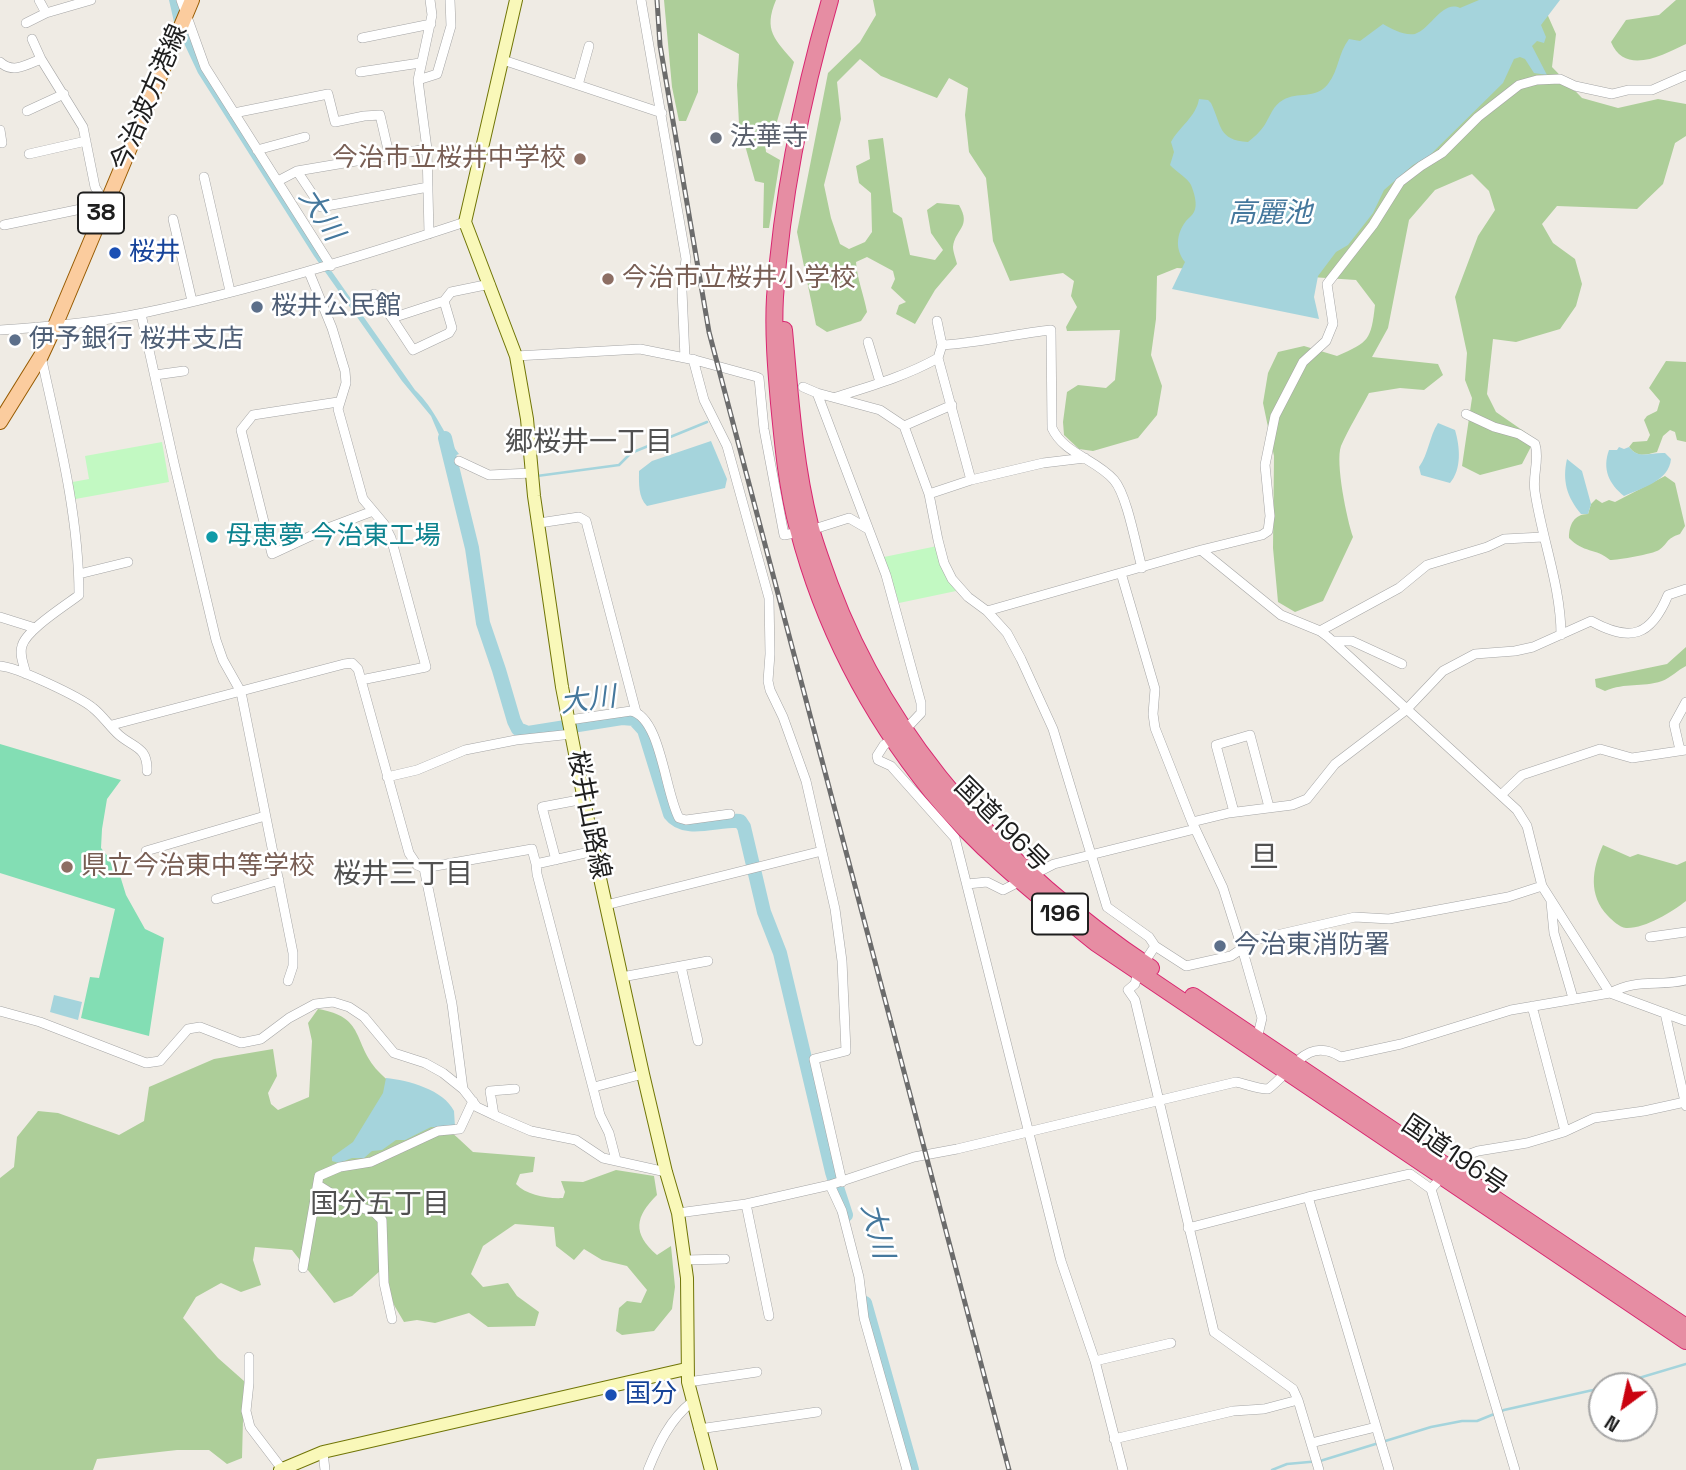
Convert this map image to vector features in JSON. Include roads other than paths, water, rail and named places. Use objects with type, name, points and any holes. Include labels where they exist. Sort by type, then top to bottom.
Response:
[{"type":"highway","name":"国道196号","points":[[830,0],[791,159],[781,247],[784,331],[793,427],[803,495],[805,531],[859,654],[899,735],[1026,879],[1141,967],[1289,1068],[1441,1178],[1686,1340]]},
{"type":"highway","name":"国道196号","points":[[1141,967],[1257,1039],[1289,1068]]},
{"type":"highway","name":"国道196号","points":[[1441,1178],[1686,1327]]},
{"type":"main road","name":"今治波方港線","points":[[0,422],[41,356],[55,326],[192,0]]},
{"type":"main road","points":[[465,222],[516,0]]},
{"type":"main road","name":"桜井山路線","points":[[465,222],[516,356],[527,419],[562,687],[594,851],[643,1074],[678,1213],[686,1260],[687,1376],[711,1470]]},
{"type":"main road","points":[[281,1469],[323,1452],[687,1376]]},
{"type":"street","points":[[38,0],[46,13]]},
{"type":"street","points":[[26,23],[46,13],[91,0]]},
{"type":"street","points":[[181,0],[205,67],[331,266]]},
{"type":"street","points":[[429,234],[427,149],[418,80],[432,15],[430,0]]},
{"type":"street","points":[[418,80],[437,74],[451,26],[450,0]]},
{"type":"street","points":[[641,0],[686,259],[682,291],[689,359],[704,400],[727,446],[769,598],[770,690],[783,717],[806,781],[835,909],[842,961],[846,1051],[814,1059],[842,1182]]},
{"type":"street","points":[[362,38],[430,24]]},
{"type":"street","points":[[4,225],[105,204],[95,187],[83,127],[41,59],[32,39]]},
{"type":"street","points":[[578,85],[589,46]]},
{"type":"street","points":[[2,66],[15,69],[41,59]]},
{"type":"street","points":[[503,60],[662,113]]},
{"type":"street","points":[[360,72],[421,63]]},
{"type":"street","points":[[987,611],[1262,535],[1268,531],[1270,516],[1265,465],[1275,416],[1303,362],[1326,341],[1333,324],[1327,284],[1373,225],[1400,182],[1442,153],[1478,117],[1519,85],[1537,80],[1560,79],[1575,86],[1612,94],[1629,90],[1652,90],[1686,75]]},
{"type":"street","points":[[27,111],[64,94]]},
{"type":"street","points":[[234,113],[328,94],[335,122],[364,116],[380,116],[389,155]]},
{"type":"street","points":[[0,130],[2,144]]},
{"type":"street","points":[[257,150],[305,137]]},
{"type":"street","points":[[29,154],[86,141]]},
{"type":"street","points":[[278,181],[297,172],[427,149]]},
{"type":"street","points":[[297,172],[321,207],[428,187]]},
{"type":"street","points":[[204,177],[230,291]]},
{"type":"street","points":[[173,219],[192,301]]},
{"type":"street","points":[[0,330],[55,326],[141,314],[331,266],[465,222]]},
{"type":"street","points":[[309,271],[332,328],[345,371],[346,383],[338,409],[363,499],[384,524],[391,538],[426,667],[361,680]]},
{"type":"street","points":[[392,318],[444,301],[452,292],[490,284]]},
{"type":"street","points":[[374,294],[413,351],[449,333],[452,328],[444,301]]},
{"type":"street","points":[[141,314],[216,639],[223,660],[241,692],[293,953],[293,966],[288,981]]},
{"type":"street","points":[[937,321],[942,345],[938,358],[971,481]]},
{"type":"street","points":[[942,345],[974,344],[1005,335],[1051,330],[1052,428],[1057,439],[1114,480],[1122,493],[1142,568]]},
{"type":"street","points":[[868,342],[880,382]]},
{"type":"street","points":[[516,356],[639,349],[758,377],[764,429],[785,535],[849,518],[870,530]]},
{"type":"street","points":[[26,674],[21,653],[22,643],[35,628],[79,595],[79,574],[66,474],[41,356]]},
{"type":"street","points":[[834,398],[900,376],[938,358]]},
{"type":"street","points":[[155,375],[184,371]]},
{"type":"street","points":[[803,387],[880,410],[904,426],[929,494],[944,563],[952,579],[968,597],[987,611],[1007,633],[1047,716],[1107,908],[1149,937],[1155,946],[1186,966],[1231,956],[1255,940],[1355,917],[1389,919],[1508,897],[1542,886]]},
{"type":"street","points":[[817,393],[892,595],[921,703],[921,713],[878,751],[878,760],[891,766],[955,838],[1061,1261],[1096,1361],[1123,1470]]},
{"type":"street","points":[[338,402],[253,415],[241,430],[272,554],[373,511]]},
{"type":"street","points":[[904,426],[951,405]]},
{"type":"street","points":[[1466,414],[1494,427],[1519,434],[1535,444],[1538,454],[1534,486],[1561,615],[1560,635]]},
{"type":"street","points":[[929,494],[1043,463],[1086,458]]},
{"type":"street","points":[[459,461],[489,475],[532,473]]},
{"type":"street","points":[[539,523],[579,517],[586,521],[636,712],[651,728],[679,818],[686,820],[730,814]]},
{"type":"street","points":[[1320,631],[1399,588],[1427,565],[1487,547],[1504,539],[1543,537]]},
{"type":"street","points":[[1201,550],[1281,615],[1320,631],[1333,641],[1517,810],[1527,826],[1542,886],[1610,993],[1686,1021]]},
{"type":"street","points":[[79,574],[128,562]]},
{"type":"street","points":[[1121,573],[1155,689],[1155,728],[1223,888],[1242,948],[1262,1018],[1257,1039]]},
{"type":"street","points":[[967,884],[987,883],[1003,890],[1054,864],[1234,812],[1292,805],[1307,799],[1335,764],[1406,710],[1443,671],[1461,660],[1475,653],[1515,651],[1533,647],[1591,621],[1615,632],[1635,632],[1653,624],[1668,595],[1686,589]]},
{"type":"street","points":[[0,617],[35,628]]},
{"type":"street","points":[[1333,641],[1352,641],[1402,664]]},
{"type":"street","points":[[111,725],[352,663],[358,669],[387,777],[410,853],[417,865],[424,868],[532,849],[600,1115],[609,1133],[616,1160]]},
{"type":"street","points":[[0,666],[26,674],[91,706],[118,734],[142,751],[147,760],[146,771]]},
{"type":"street","points":[[1501,795],[1522,775],[1600,749],[1632,758],[1683,750],[1674,724],[1686,702]]},
{"type":"street","points":[[569,720],[636,712]]},
{"type":"street","points":[[387,777],[417,770],[465,750],[516,740],[572,734]]},
{"type":"street","points":[[1234,812],[1216,746],[1250,736],[1269,807]]},
{"type":"street","points":[[555,860],[542,807],[584,799]]},
{"type":"street","points":[[146,851],[265,816]]},
{"type":"street","points":[[537,864],[594,851]]},
{"type":"street","points":[[606,905],[822,851]]},
{"type":"street","points":[[424,868],[452,1004],[463,1089]]},
{"type":"street","points":[[216,899],[279,880]]},
{"type":"street","points":[[1550,900],[1554,933],[1573,998]]},
{"type":"street","points":[[1650,937],[1686,932]]},
{"type":"street","points":[[1155,946],[1141,967],[1135,984],[1128,990],[1135,1000],[1214,1332],[1293,1389],[1319,1470]]},
{"type":"street","points":[[622,977],[708,961]]},
{"type":"street","points":[[681,965],[698,1041]]},
{"type":"street","points":[[678,1213],[746,1204],[830,1185],[914,1157],[1236,1083],[1268,1089],[1289,1068],[1307,1054],[1318,1050],[1331,1051],[1341,1057],[1401,1044],[1511,1010],[1610,993],[1621,987],[1643,982],[1669,984],[1686,980]]},
{"type":"street","points":[[0,1011],[40,1022],[146,1063],[160,1061],[188,1030],[200,1027],[241,1043],[261,1039],[289,1018],[315,1004],[332,1002],[349,1007],[365,1017],[394,1053],[425,1063],[443,1073],[463,1089],[477,1107],[531,1131],[576,1140],[603,1157],[666,1172]]},
{"type":"street","points":[[1532,1006],[1565,1131]]},
{"type":"street","points":[[1441,1178],[1459,1158],[1478,1151],[1527,1143],[1594,1118],[1686,1104],[1665,1013]]},
{"type":"street","points":[[594,1087],[643,1074]]},
{"type":"street","points":[[494,1115],[490,1091],[515,1089]]},
{"type":"street","points":[[303,1268],[319,1176],[340,1167],[371,1162],[438,1131],[460,1129],[473,1101]]},
{"type":"street","points":[[1188,1228],[1410,1174],[1441,1178]]},
{"type":"street","points":[[1441,1178],[1515,1470]]},
{"type":"street","points":[[318,1185],[345,1202],[374,1212],[382,1220],[384,1283],[392,1319]]},
{"type":"street","points":[[830,1185],[842,1211],[859,1277],[864,1318],[907,1470]]},
{"type":"street","points":[[1308,1197],[1389,1470]]},
{"type":"street","points":[[746,1204],[769,1316]]},
{"type":"street","points":[[686,1260],[725,1259]]},
{"type":"street","points":[[1096,1361],[1171,1343]]},
{"type":"street","points":[[249,1357],[246,1411],[250,1427],[281,1469]]},
{"type":"street","points":[[687,1376],[757,1372]]},
{"type":"street","points":[[1114,1439],[1233,1411],[1264,1409],[1298,1400]]},
{"type":"street","points":[[648,1470],[667,1430],[680,1411],[692,1402]]},
{"type":"street","points":[[699,1429],[817,1412]]},
{"type":"street","points":[[1311,1443],[1376,1427]]},
{"type":"street","points":[[323,1452],[325,1470]]},
{"type":"water","points":[[169,0],[180,0],[203,68],[330,269],[428,405],[459,454],[448,456],[431,416],[402,381],[314,256],[198,73],[174,22]]},
{"type":"water","name":"高麗池","points":[[1479,0],[1560,0],[1541,25],[1546,37],[1544,43],[1537,41],[1532,46],[1547,75],[1534,73],[1525,59],[1514,59],[1503,83],[1429,156],[1413,165],[1384,190],[1373,213],[1348,245],[1336,252],[1318,276],[1314,297],[1319,319],[1172,289],[1185,262],[1178,247],[1179,237],[1196,206],[1189,182],[1170,165],[1174,152],[1171,142],[1191,117],[1199,99],[1211,103],[1226,135],[1248,142],[1262,128],[1280,102],[1289,97],[1318,92],[1328,84],[1349,39],[1360,41],[1383,24],[1402,33],[1415,34],[1442,11],[1460,8]]},
{"type":"water","points":[[1438,423],[1455,430],[1457,437],[1458,465],[1450,483],[1421,475],[1419,467]]},
{"type":"water","points":[[711,441],[727,479],[725,488],[647,506],[641,494],[639,471],[652,461]]},
{"type":"water","points":[[1619,447],[1629,447],[1641,454],[1665,453],[1671,459],[1669,467],[1654,483],[1624,496],[1608,476],[1606,464],[1609,450],[1617,450]]},
{"type":"water","points":[[1567,459],[1582,471],[1591,504],[1588,514],[1581,514],[1569,495],[1565,474]]},
{"type":"water","points":[[54,995],[82,1002],[78,1020],[50,1012]]},
{"type":"water","points":[[386,1078],[415,1084],[442,1097],[454,1111],[455,1127],[431,1127],[405,1140],[396,1140],[382,1150],[372,1151],[364,1158],[352,1158],[339,1163],[332,1161],[332,1157],[353,1142],[383,1093]]},
{"type":"waterway","points":[[537,476],[619,465],[631,453],[707,422]]},
{"type":"waterway","name":"大川","points":[[445,438],[472,548],[483,623],[518,729],[528,733],[622,718],[634,719],[644,730],[670,814],[676,820],[693,824],[740,821],[744,827],[764,912],[780,953],[832,1172],[846,1215]]},
{"type":"waterway","name":"大川","points":[[865,1303],[912,1470]]},
{"type":"waterway","points":[[1658,1372],[1686,1364]]},
{"type":"waterway","points":[[1272,1470],[1287,1464],[1320,1461],[1431,1427],[1477,1421],[1504,1410],[1588,1391]]},
{"type":"railway","points":[[657,0],[660,45],[709,332],[1009,1470]]},
{"type":"place","name":"法華寺","points":[[716,138]]},
{"type":"place","name":"今治市立桜井中学校","points":[[580,159]]},
{"type":"place","name":"桜井","points":[[115,253]]},
{"type":"place","name":"今治市立桜井小学校","points":[[608,279]]},
{"type":"place","name":"桜井公民館","points":[[257,307]]},
{"type":"place","name":"伊予銀行 桜井支店","points":[[15,340]]},
{"type":"place","name":"母恵夢 今治東工場","points":[[212,537]]},
{"type":"place","name":"県立今治東中等学校","points":[[67,867]]},
{"type":"place","name":"今治東消防署","points":[[1220,946]]},
{"type":"place","name":"国分","points":[[611,1395]]},
{"type":"district","name":"郷桜井一丁目","points":[[589,443]]},
{"type":"district","name":"旦","points":[[1264,859]]},
{"type":"district","name":"桜井三丁目","points":[[403,875]]},
{"type":"district","name":"国分五丁目","points":[[380,1205]]}]
